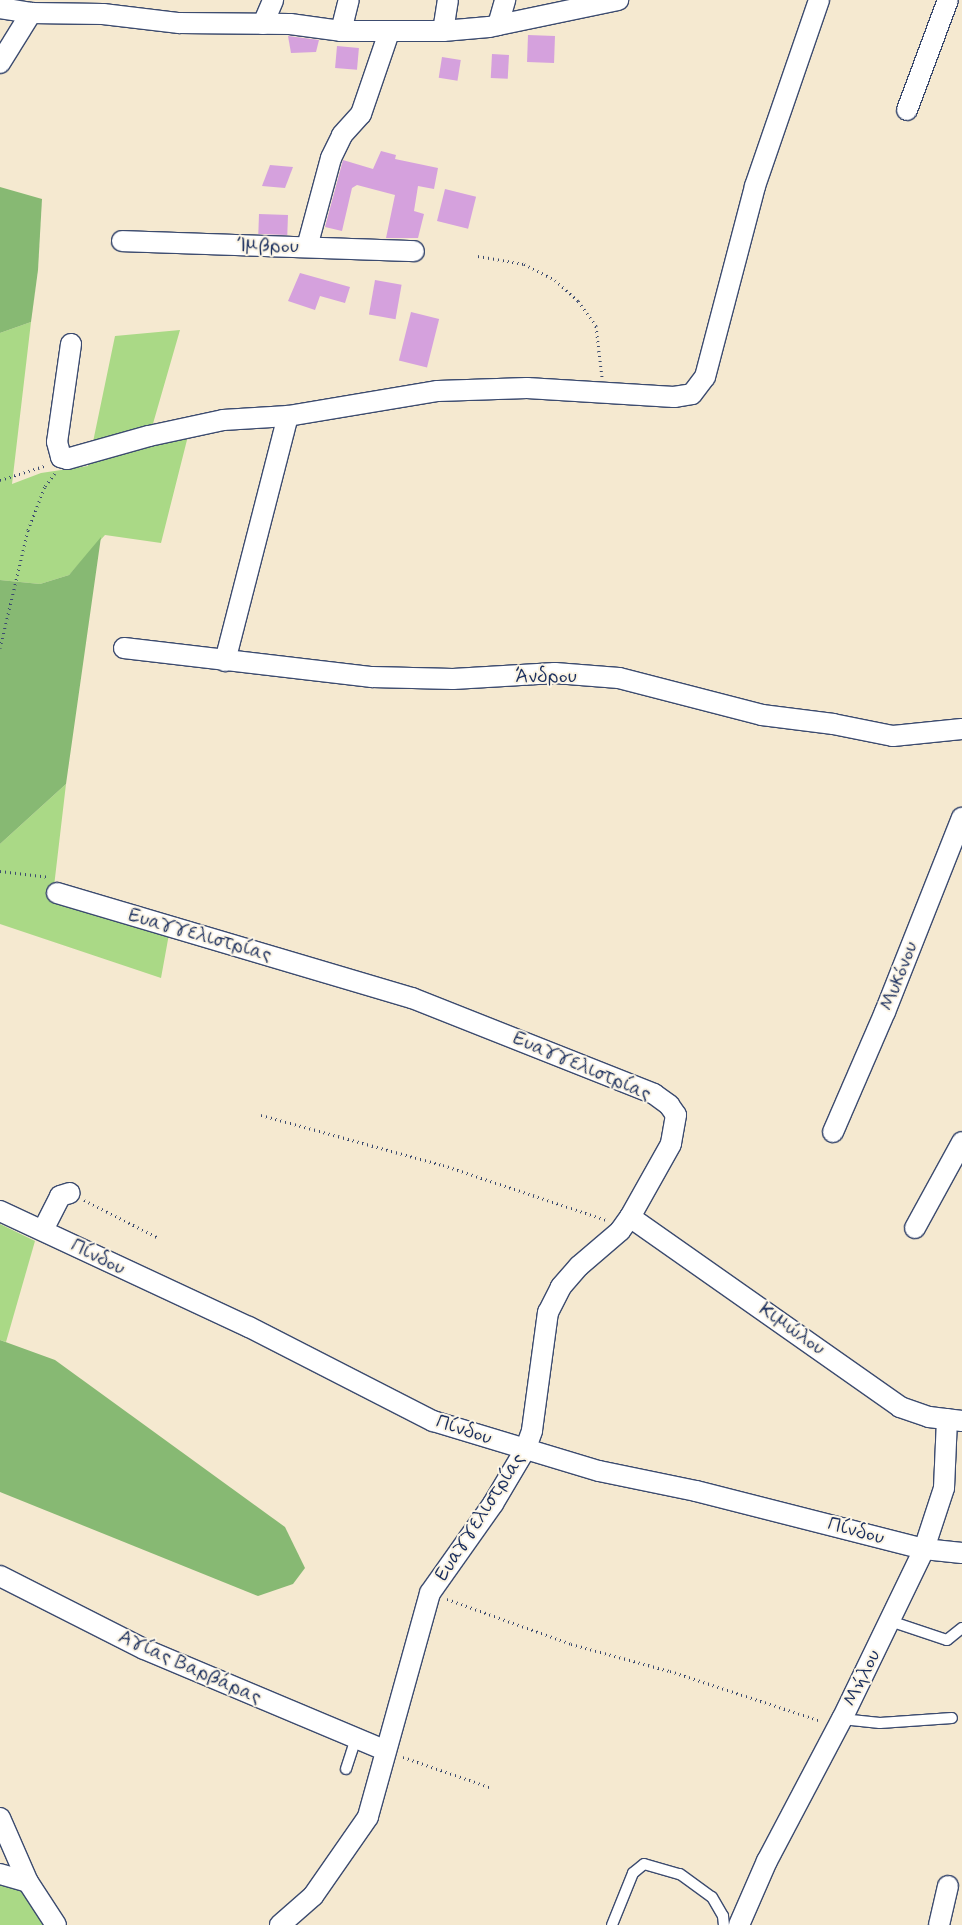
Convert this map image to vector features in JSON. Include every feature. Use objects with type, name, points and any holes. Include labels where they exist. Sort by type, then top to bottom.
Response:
[{"type":"street","points":[[263,24],[274,0]]},
{"type":"street","points":[[341,31],[349,0]]},
{"type":"street","points":[[443,31],[448,0]]},
{"type":"street","points":[[498,25],[505,0]]},
{"type":"street","points":[[71,344],[57,442],[60,457],[67,460],[150,436],[223,420],[288,416],[438,391],[527,388],[602,391],[674,398],[692,394],[705,377],[755,186],[819,0]]},
{"type":"street","points":[[907,110],[948,0]]},
{"type":"street","points":[[0,8],[29,7],[180,23],[263,24],[341,31],[389,32],[443,31],[498,25],[610,1]]},
{"type":"street","points":[[0,64],[29,7]]},
{"type":"street","points":[[307,247],[331,158],[342,135],[361,114],[389,32]]},
{"type":"street","name":"Ίμβρου","points":[[122,240],[414,251]]},
{"type":"street","points":[[225,661],[288,416]]},
{"type":"street","name":"Άνδρου","points":[[124,648],[372,677],[453,679],[555,673],[619,678],[762,715],[833,724],[893,736],[962,729]]},
{"type":"street","name":"Μυκόνου","points":[[833,1132],[886,1012],[962,818]]},
{"type":"street","name":"Ευαγγελιστρίας","points":[[57,893],[412,998],[654,1094],[669,1105],[676,1115],[676,1127],[658,1172],[625,1224],[579,1266],[561,1287],[548,1312],[535,1414],[525,1450],[493,1504],[430,1593],[384,1750],[368,1817],[313,1896],[280,1925]]},
{"type":"street","points":[[915,1228],[962,1142]]},
{"type":"street","points":[[43,1230],[60,1196],[70,1193]]},
{"type":"street","name":"Πίνδου","points":[[0,1211],[249,1328],[433,1421],[599,1471],[696,1491],[924,1549],[962,1553]]},
{"type":"street","name":"Κιμώλου","points":[[625,1224],[900,1406],[929,1417],[955,1420]]},
{"type":"street","name":"Μήλου","points":[[739,1925],[775,1845],[840,1723],[887,1620],[924,1549],[944,1488],[955,1420]]},
{"type":"street","name":"Αγίας Βαρβάρας","points":[[0,1576],[144,1649],[384,1750]]},
{"type":"street","points":[[0,1818],[28,1882],[56,1925]]},
{"type":"street","points":[[0,1874],[28,1882]]},
{"type":"street","points":[[939,1925],[948,1886]]},
{"type":"lane","points":[[887,1620],[948,1640],[962,1628]]},
{"type":"lane","points":[[840,1723],[880,1723],[952,1718]]},
{"type":"lane","points":[[346,1769],[356,1738]]},
{"type":"lane","points":[[612,1925],[633,1873],[644,1864],[680,1874],[712,1897],[723,1916],[724,1925]]},
{"type":"path","points":[[478,256],[524,264],[555,280],[578,301],[596,326],[602,364],[602,391]]},
{"type":"path","points":[[0,480],[67,460]]},
{"type":"path","points":[[0,648],[28,530],[45,486],[67,460]]},
{"type":"path","points":[[0,870],[38,878],[47,875],[55,879],[57,893]]},
{"type":"path","points":[[261,1115],[443,1165],[625,1224]]},
{"type":"path","points":[[70,1193],[157,1237]]},
{"type":"path","points":[[430,1593],[571,1644],[840,1723]]},
{"type":"path","points":[[384,1750],[492,1788]]},
{"type":"green space","points":[[0,187],[42,199],[38,270],[31,322],[0,333]]},
{"type":"green space","points":[[31,322],[12,484],[41,473],[88,466],[115,336],[180,330],[148,441],[189,432],[161,543],[105,535],[69,575],[40,584],[0,580],[0,333]]},
{"type":"green space","points":[[101,537],[66,784],[0,844],[0,580],[40,584],[69,575]]},
{"type":"green space","points":[[66,784],[53,895],[169,934],[161,978],[0,924],[0,844]]},
{"type":"green space","points":[[0,1224],[35,1241],[6,1342],[0,1340]]},
{"type":"green space","points":[[0,1340],[55,1360],[285,1527],[305,1568],[293,1584],[258,1596],[0,1492]]},
{"type":"green space","points":[[0,1880],[24,1888],[51,1925],[0,1925]]},
{"type":"building","points":[[528,35],[555,36],[554,63],[527,62]]},
{"type":"building","points":[[288,36],[319,40],[316,52],[291,53]]},
{"type":"building","points":[[337,46],[359,48],[357,70],[335,68]]},
{"type":"building","points":[[492,54],[509,55],[508,79],[491,78]]},
{"type":"building","points":[[442,57],[461,60],[457,81],[439,78]]},
{"type":"building","points":[[381,151],[396,155],[395,159],[438,168],[434,189],[418,186],[414,211],[424,214],[418,238],[386,238],[395,195],[357,185],[352,188],[342,231],[325,227],[343,160],[373,169]]},
{"type":"building","points":[[270,165],[293,167],[285,188],[262,186]]},
{"type":"building","points":[[445,189],[476,197],[468,229],[437,221]]},
{"type":"building","points":[[259,214],[288,215],[287,235],[258,234]]},
{"type":"building","points":[[300,273],[350,287],[345,303],[320,296],[315,310],[288,301]]},
{"type":"building","points":[[375,280],[402,285],[396,319],[369,314]]},
{"type":"building","points":[[411,312],[439,319],[427,368],[399,361]]}]
